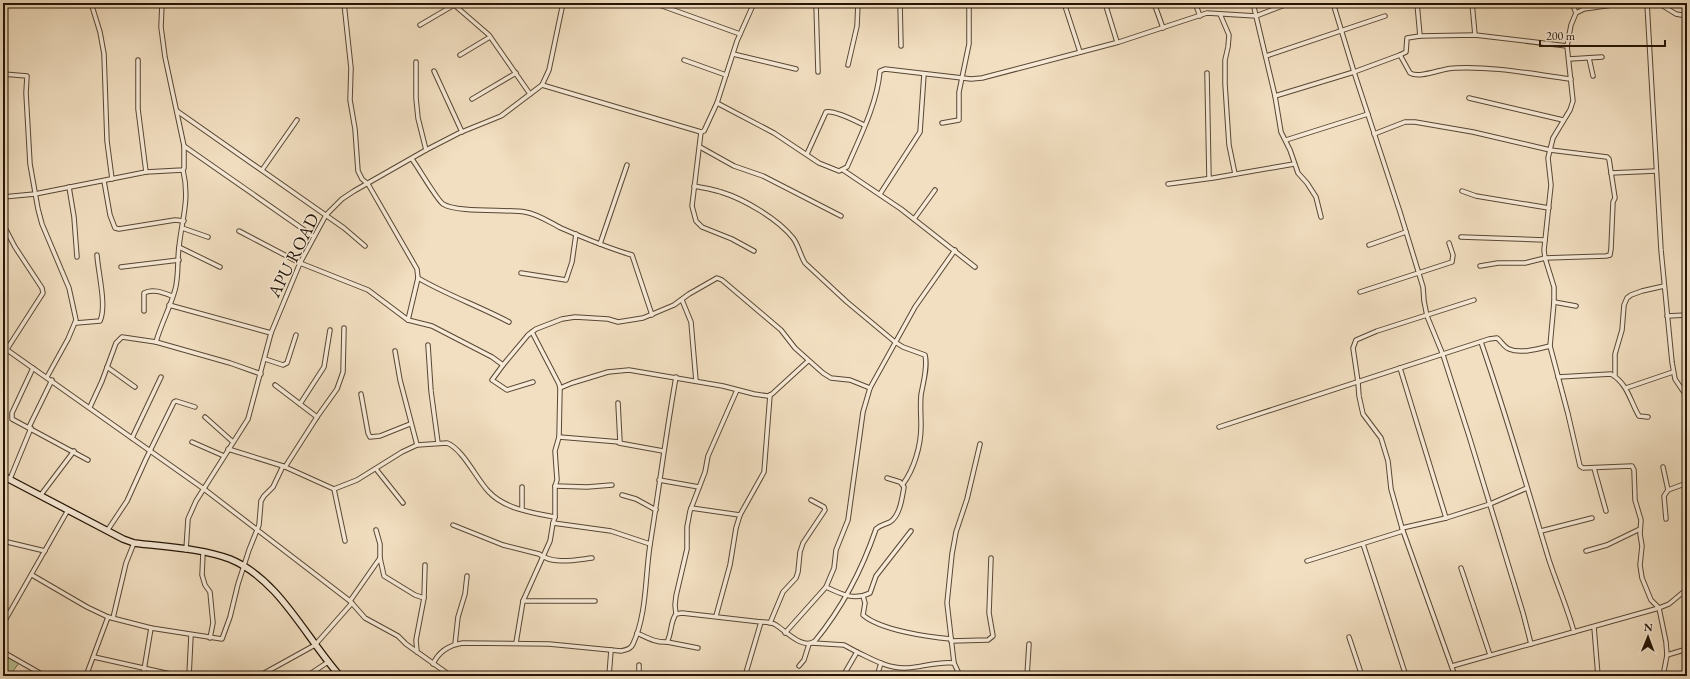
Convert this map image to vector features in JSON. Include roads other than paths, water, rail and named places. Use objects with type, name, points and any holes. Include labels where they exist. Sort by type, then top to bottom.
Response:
[{"type":"street","points":[[91,3],[100,32],[104,54],[107,141],[112,179]]},
{"type":"street","points":[[156,342],[165,313],[170,305],[177,279],[179,247],[184,221],[186,193],[182,170],[184,168],[184,146],[161,27],[162,3]]},
{"type":"street","points":[[344,3],[351,68],[350,100],[355,130],[358,170],[362,179],[368,184],[417,269],[418,278],[408,320]]},
{"type":"street","points":[[563,3],[549,70],[542,85],[701,132],[706,129],[717,103],[740,34],[754,3]]},
{"type":"street","points":[[654,3],[740,34]]},
{"type":"street","points":[[816,3],[818,72]]},
{"type":"street","points":[[848,65],[857,26],[858,3]]},
{"type":"street","points":[[900,3],[901,46]]},
{"type":"street","points":[[942,123],[958,120],[958,102],[969,44],[969,3]]},
{"type":"street","points":[[1064,3],[1080,52]]},
{"type":"street","points":[[1105,3],[1117,42]]},
{"type":"street","points":[[1154,3],[1163,28]]},
{"type":"street","points":[[1195,3],[1200,16]]},
{"type":"street","points":[[1253,3],[1275,96],[1281,132],[1286,140],[1298,173],[1316,197],[1321,217]]},
{"type":"street","points":[[843,170],[847,166],[864,125],[876,91],[880,71],[885,69],[962,78],[982,78],[1117,42],[1207,13],[1256,16],[1290,3]]},
{"type":"street","points":[[1333,3],[1374,134],[1392,183],[1423,287],[1427,316],[1443,355],[1490,504],[1531,644]]},
{"type":"street","points":[[1417,3],[1420,36]]},
{"type":"street","points":[[1472,3],[1476,35]]},
{"type":"street","points":[[1572,3],[1576,13]]},
{"type":"street","points":[[1626,3],[1584,9],[1576,13],[1571,25],[1567,46],[1573,101],[1570,110],[1554,138],[1548,158],[1551,185],[1545,240],[1545,258],[1554,287],[1550,346],[1580,466],[1583,468],[1626,466],[1633,468],[1634,494],[1641,520],[1640,534],[1643,551],[1640,565],[1642,578],[1651,600],[1659,608],[1666,642],[1667,655],[1663,676]]},
{"type":"street","points":[[1647,3],[1656,171],[1667,316],[1673,372],[1680,388],[1687,397]]},
{"type":"street","points":[[1658,3],[1676,14],[1687,16]]},
{"type":"street","points":[[420,25],[453,4],[490,36],[530,94]]},
{"type":"street","points":[[1220,14],[1229,35],[1225,60],[1225,84],[1229,145],[1235,174]]},
{"type":"street","points":[[1266,56],[1385,16]]},
{"type":"street","points":[[1275,96],[1354,72],[1400,55],[1406,52],[1407,38],[1420,36],[1476,35],[1567,46]]},
{"type":"street","points":[[460,54],[490,36]]},
{"type":"street","points":[[733,54],[796,69]]},
{"type":"street","points":[[1400,55],[1410,73],[1416,75],[1445,69],[1464,68],[1491,69],[1571,79]]},
{"type":"street","points":[[1569,59],[1602,57]]},
{"type":"street","points":[[1589,58],[1593,76]]},
{"type":"street","points":[[138,60],[138,110],[146,172]]},
{"type":"street","points":[[684,60],[726,75]]},
{"type":"street","points":[[416,62],[416,98],[418,118],[426,150]]},
{"type":"street","points":[[434,71],[462,132]]},
{"type":"street","points":[[472,99],[516,73]]},
{"type":"street","points":[[1207,73],[1209,178]]},
{"type":"street","points":[[3,74],[27,76],[26,93],[30,164],[35,194],[42,224],[69,288],[74,306],[76,323],[47,377]]},
{"type":"street","points":[[880,194],[920,132],[924,74]]},
{"type":"street","name":"APU ROAD","points":[[186,550],[188,519],[196,501],[228,448],[248,419],[271,332],[300,263],[326,215],[342,199],[354,191],[426,150],[462,132],[501,116],[542,85]]},
{"type":"street","points":[[1469,98],[1563,120]]},
{"type":"street","points":[[717,103],[774,133],[819,163],[843,170],[880,194],[955,250],[975,267]]},
{"type":"street","points":[[177,111],[326,215],[366,246]]},
{"type":"street","points":[[807,154],[826,112],[829,111],[835,113],[864,125]]},
{"type":"street","points":[[1286,140],[1368,114]]},
{"type":"street","points":[[262,170],[297,120]]},
{"type":"street","points":[[1374,134],[1404,122],[1414,122],[1460,129],[1550,150],[1607,157],[1609,159],[1615,198],[1613,202],[1612,249],[1610,255],[1545,258],[1525,263],[1498,263],[1480,266]]},
{"type":"street","points":[[701,132],[692,206],[696,221],[702,227],[732,239],[754,251]]},
{"type":"street","points":[[184,146],[314,236]]},
{"type":"street","points":[[700,147],[734,166],[763,176],[841,216]]},
{"type":"street","points":[[412,159],[437,198],[443,204],[461,208],[526,212],[542,217],[600,244],[632,255],[652,315]]},
{"type":"street","points":[[1168,184],[1294,164]]},
{"type":"street","points":[[600,244],[627,165]]},
{"type":"street","points":[[3,197],[35,194],[146,172],[182,170]]},
{"type":"street","points":[[1611,173],[1656,171]]},
{"type":"street","points":[[104,180],[110,215],[115,228],[119,229],[170,221],[184,221]]},
{"type":"street","points":[[694,186],[721,192],[747,203],[775,222],[792,237],[799,246],[801,256],[805,263],[847,302],[895,342],[903,347],[925,355],[926,360],[920,406],[921,425],[919,445],[909,475],[903,484],[903,494],[896,516],[889,522],[879,526],[876,529],[865,559],[846,596],[822,632],[810,644],[804,660],[799,666]]},
{"type":"street","points":[[69,187],[74,217],[77,257]]},
{"type":"street","points":[[914,219],[935,190]]},
{"type":"street","points":[[1462,191],[1476,196],[1549,208]]},
{"type":"street","points":[[3,224],[15,247],[42,288],[43,293],[5,348],[204,489],[256,530],[292,555],[351,602],[365,618],[390,631],[451,676]]},
{"type":"street","points":[[182,228],[208,237]]},
{"type":"street","points":[[239,230],[300,263],[368,290],[408,320],[432,326],[492,357],[503,365]]},
{"type":"street","points":[[1369,245],[1406,232]]},
{"type":"street","points":[[521,273],[566,280],[572,262],[576,234]]},
{"type":"street","points":[[1461,237],[1545,240]]},
{"type":"street","points":[[1360,292],[1452,262],[1453,255],[1449,243]]},
{"type":"street","points":[[179,247],[220,267]]},
{"type":"street","points":[[786,633],[826,587],[834,568],[836,550],[848,520],[863,412],[870,388],[915,307],[955,250]]},
{"type":"street","points":[[76,323],[95,322],[100,321],[101,318],[102,305],[97,255]]},
{"type":"street","points":[[121,267],[178,260]]},
{"type":"street","points":[[418,278],[442,292],[482,307],[509,322]]},
{"type":"street","points":[[532,382],[505,390],[492,380],[532,332],[562,319],[575,317],[608,319],[618,322],[652,315],[674,305],[717,278],[722,280],[781,330],[795,348],[808,361],[831,378],[850,380],[870,388]]},
{"type":"street","points":[[1615,376],[1615,354],[1622,330],[1624,305],[1627,298],[1642,291],[1664,286]]},
{"type":"street","points":[[144,311],[143,296],[147,291],[172,296]]},
{"type":"street","points":[[682,300],[691,322],[696,381]]},
{"type":"street","points":[[1455,676],[1403,530],[1391,489],[1388,461],[1381,438],[1362,414],[1358,396],[1358,382],[1353,348],[1356,340],[1474,300]]},
{"type":"street","points":[[1554,302],[1576,306]]},
{"type":"street","points":[[170,305],[271,332]]},
{"type":"street","points":[[1667,316],[1687,315]]},
{"type":"street","points":[[32,575],[87,607],[108,617],[151,628],[222,640],[238,584],[259,525],[261,502],[264,496],[273,487],[284,467],[337,389],[342,372],[344,328]]},
{"type":"street","points":[[300,404],[324,367],[330,330]]},
{"type":"street","points":[[516,643],[523,601],[531,580],[550,541],[555,517],[556,465],[554,450],[559,436],[560,388],[532,332]]},
{"type":"street","points":[[265,359],[283,365],[287,363],[296,335]]},
{"type":"street","points":[[90,408],[116,343],[122,337],[156,342],[230,363],[261,374]]},
{"type":"street","points":[[1219,428],[1420,360],[1443,355],[1497,338],[1504,346],[1514,350],[1527,350],[1550,346]]},
{"type":"street","points":[[1481,342],[1504,409],[1527,488],[1574,632]]},
{"type":"street","points":[[428,345],[431,391],[438,443]]},
{"type":"street","points":[[395,351],[396,366],[410,424],[417,445]]},
{"type":"street","points":[[716,616],[730,565],[736,528],[740,515],[764,472],[770,395],[808,361]]},
{"type":"street","points":[[107,367],[135,388]]},
{"type":"street","points":[[33,368],[11,416],[12,419],[74,451],[88,460]]},
{"type":"street","points":[[1400,368],[1446,518]]},
{"type":"street","points":[[560,388],[585,378],[619,370],[676,377],[754,394],[770,395]]},
{"type":"street","points":[[1626,388],[1673,372]]},
{"type":"street","points":[[1558,377],[1603,373],[1611,374],[1615,376],[1626,388],[1639,416],[1648,417]]},
{"type":"street","points":[[132,438],[161,377]]},
{"type":"street","points":[[433,664],[436,656],[445,649],[456,644],[516,643],[572,645],[621,651],[628,650],[633,645],[645,605],[650,544],[656,510],[663,451],[676,377]]},
{"type":"street","points":[[10,479],[30,428],[52,380]]},
{"type":"street","points":[[275,385],[317,417]]},
{"type":"street","points":[[667,642],[673,618],[676,614],[676,596],[686,549],[687,527],[691,508],[715,440],[737,390]]},
{"type":"street","points":[[360,394],[370,437],[380,436],[410,424]]},
{"type":"street","points":[[107,531],[127,501],[174,402],[176,401],[195,407]]},
{"type":"street","points":[[618,403],[621,439],[619,443]]},
{"type":"street","points":[[205,417],[233,442]]},
{"type":"street","points":[[559,436],[619,443],[663,451]]},
{"type":"street","points":[[192,442],[224,456]]},
{"type":"street","points":[[228,448],[284,467],[334,489],[357,480],[402,452],[417,445],[438,443],[452,445],[489,492],[500,502],[555,517]]},
{"type":"street","points":[[960,676],[954,663],[947,604],[952,554],[956,532],[967,499],[980,444]]},
{"type":"street","points":[[40,496],[74,451]]},
{"type":"street","points":[[1663,467],[1668,490]]},
{"type":"street","points":[[1594,468],[1606,511]]},
{"type":"street","points":[[376,469],[403,503]]},
{"type":"street","points":[[3,476],[107,531],[134,543],[203,553],[229,559],[245,566],[256,573],[276,593],[340,676]]},
{"type":"street","points":[[887,478],[903,484]]},
{"type":"street","points":[[659,480],[699,487]]},
{"type":"street","points":[[1666,519],[1664,496],[1668,490],[1687,483]]},
{"type":"street","points":[[555,486],[587,487],[612,485]]},
{"type":"street","points":[[522,487],[522,509]]},
{"type":"street","points":[[1307,562],[1403,530],[1490,504],[1527,488]]},
{"type":"street","points":[[334,489],[345,541]]},
{"type":"street","points":[[622,495],[636,499],[656,510]]},
{"type":"street","points":[[770,623],[783,592],[796,578],[803,542],[825,510],[824,507],[811,500]]},
{"type":"street","points":[[691,508],[740,515]]},
{"type":"street","points":[[3,624],[68,510]]},
{"type":"street","points":[[1541,531],[1592,518]]},
{"type":"street","points":[[553,523],[611,531],[650,544]]},
{"type":"street","points":[[453,525],[487,539],[539,554],[543,558],[564,561],[592,558]]},
{"type":"street","points":[[1586,551],[1607,545],[1640,529]]},
{"type":"street","points":[[376,530],[380,544],[382,573],[386,578],[415,595],[424,598]]},
{"type":"street","points":[[826,587],[846,596],[863,596],[870,593],[876,576],[911,531]]},
{"type":"street","points":[[4,542],[45,551]]},
{"type":"street","points":[[113,618],[126,564],[134,543]]},
{"type":"street","points":[[1363,544],[1406,676]]},
{"type":"street","points":[[203,553],[202,575],[205,585],[210,592],[213,623],[210,638]]},
{"type":"street","points":[[258,676],[315,645],[351,602],[380,558]]},
{"type":"street","points":[[863,596],[865,603],[863,615],[876,623],[926,636],[951,640],[988,640],[993,636],[989,613],[990,558]]},
{"type":"street","points":[[417,652],[416,640],[424,598],[425,565]]},
{"type":"street","points":[[1461,568],[1490,655]]},
{"type":"street","points":[[456,644],[458,617],[465,594],[467,576]]},
{"type":"street","points":[[1452,666],[1659,608],[1669,604],[1687,589]]},
{"type":"street","points":[[523,601],[595,601]]},
{"type":"street","points":[[676,614],[682,613],[716,616],[770,623],[776,625],[786,633],[810,644],[844,645],[881,663],[904,668],[954,663]]},
{"type":"street","points":[[86,676],[108,617]]},
{"type":"street","points":[[745,676],[761,622]]},
{"type":"street","points":[[1594,627],[1598,676]]},
{"type":"street","points":[[143,676],[151,628]]},
{"type":"street","points":[[637,632],[652,640],[662,643],[667,642],[698,648]]},
{"type":"street","points":[[189,676],[191,635]]},
{"type":"street","points":[[1348,637],[1362,676]]},
{"type":"street","points":[[1027,676],[1029,644]]},
{"type":"street","points":[[1667,655],[1687,649]]},
{"type":"street","points":[[609,676],[611,650]]},
{"type":"street","points":[[3,652],[45,676]]},
{"type":"street","points":[[843,676],[857,652]]},
{"type":"street","points":[[94,657],[179,676]]},
{"type":"street","points":[[307,676],[313,674],[328,662]]},
{"type":"street","points":[[877,676],[881,663]]},
{"type":"street","points":[[639,665],[639,676]]},
{"type":"street","points":[[986,676],[997,675]]}]
